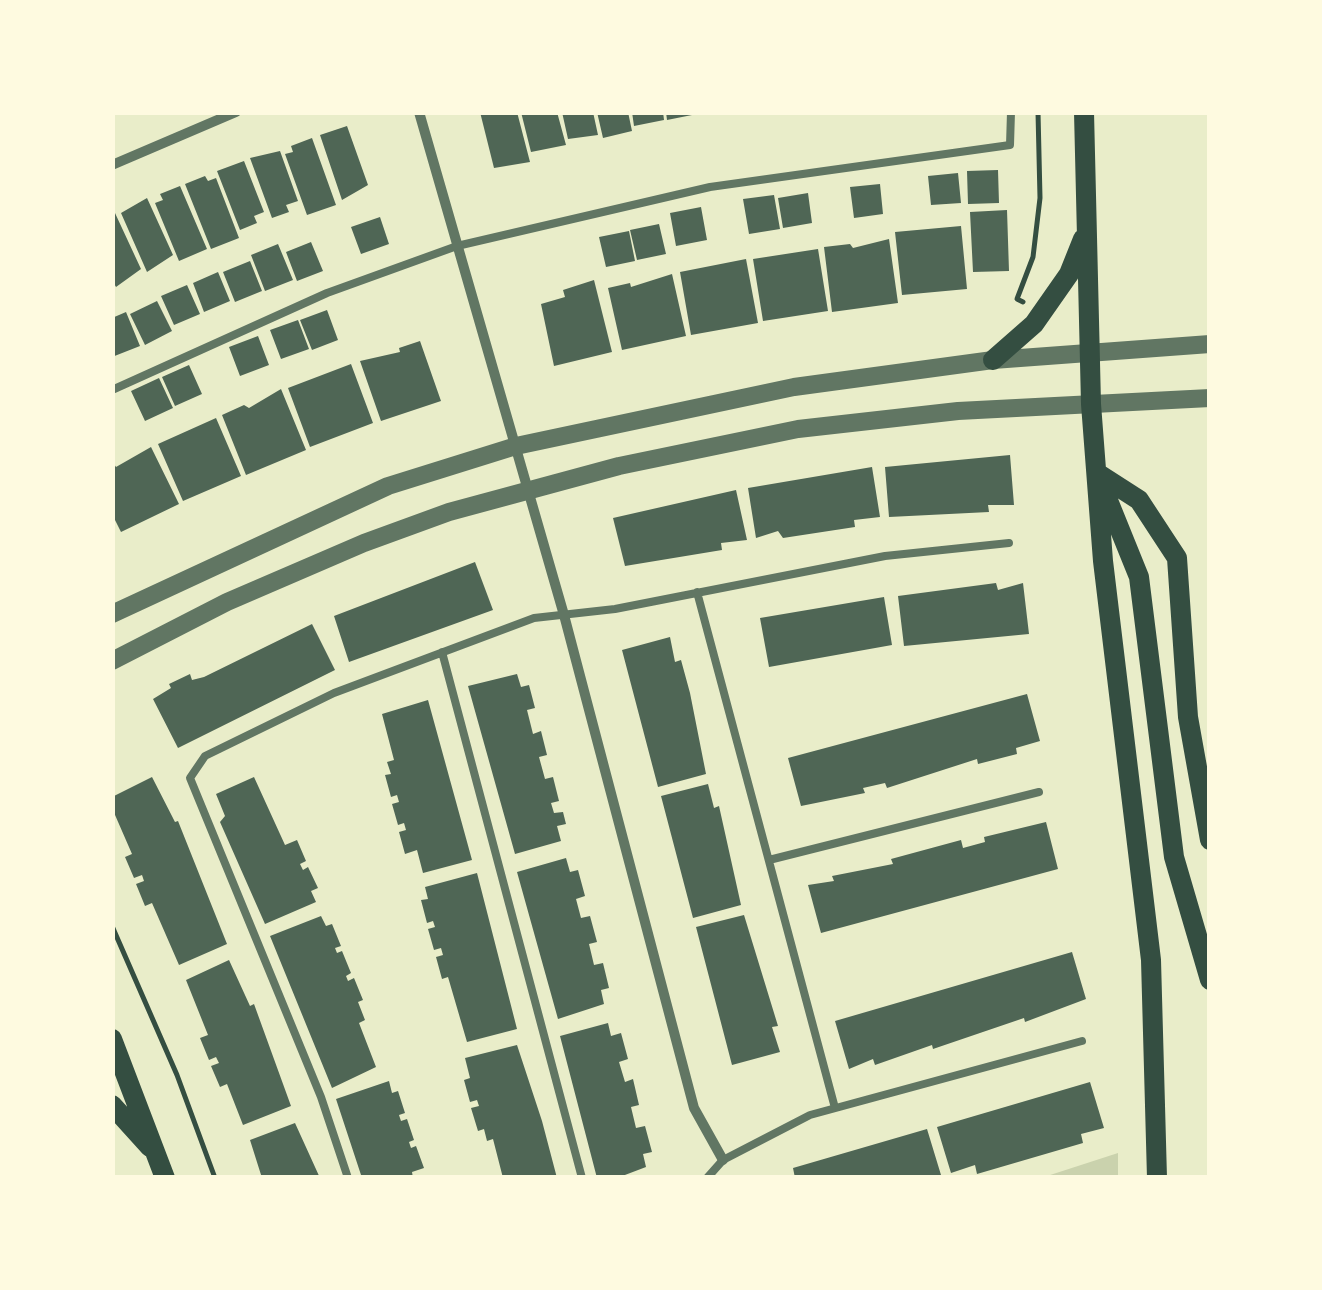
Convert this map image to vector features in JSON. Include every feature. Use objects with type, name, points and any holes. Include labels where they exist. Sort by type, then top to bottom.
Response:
[{"type":"main road","points":[[1084,112],[1091,404],[1103,561],[1151,960],[1157,1178]]},
{"type":"main road","points":[[993,360],[1034,324],[1068,274],[1086,233]]},
{"type":"main road","points":[[1097,473],[1139,500],[1177,558],[1188,716],[1210,840]]},
{"type":"main road","points":[[1097,473],[1139,577],[1174,857],[1210,980]]},
{"type":"main road","points":[[112,1039],[165,1178]]},
{"type":"main road","points":[[112,1106],[158,1156]]},
{"type":"street","points":[[112,166],[236,112]]},
{"type":"street","points":[[419,112],[564,614],[694,1108],[723,1160]]},
{"type":"street","points":[[112,614],[388,486],[516,446],[725,398],[993,360],[1210,344]]},
{"type":"street","points":[[112,661],[227,602],[364,543],[450,512],[618,466],[798,430],[958,411],[1210,398]]},
{"type":"lane","points":[[112,390],[327,293],[457,246],[710,187],[1010,146],[1011,112]]},
{"type":"lane","points":[[348,1178],[321,1097],[190,778],[205,756],[334,693],[534,618],[615,610],[884,556],[1009,543]]},
{"type":"lane","points":[[697,592],[835,1108]]},
{"type":"lane","points":[[442,652],[582,1178]]},
{"type":"lane","points":[[769,860],[1039,792]]},
{"type":"lane","points":[[707,1178],[723,1160],[810,1114],[1082,1041]]},
{"type":"path","points":[[1017,299],[1033,257],[1040,198],[1038,112]]},
{"type":"path","points":[[112,926],[178,1075],[215,1178]]},
{"type":"green space","points":[[1118,1153],[1118,1177],[1044,1177]]},
{"type":"building","points":[[480,112],[517,112],[530,162],[494,168]]},
{"type":"building","points":[[521,112],[557,112],[566,145],[531,152]]},
{"type":"building","points":[[562,112],[593,112],[598,135],[568,139]]},
{"type":"building","points":[[597,112],[628,112],[632,131],[603,138]]},
{"type":"building","points":[[632,112],[663,112],[664,120],[634,126]]},
{"type":"building","points":[[666,112],[697,112],[697,114],[667,120]]},
{"type":"building","points":[[347,126],[368,185],[342,200],[320,135]]},
{"type":"building","points":[[312,138],[336,205],[307,215],[285,154],[293,152],[291,146]]},
{"type":"building","points":[[280,151],[298,201],[286,205],[289,212],[272,218],[250,158]]},
{"type":"building","points":[[244,161],[264,212],[254,216],[257,223],[240,230],[217,171]]},
{"type":"building","points":[[998,170],[999,203],[968,204],[967,171]]},
{"type":"building","points":[[958,173],[961,203],[931,205],[928,176]]},
{"type":"building","points":[[205,176],[208,181],[216,178],[239,238],[211,249],[185,184]]},
{"type":"building","points":[[880,184],[883,214],[854,218],[850,187]]},
{"type":"building","points":[[180,186],[207,249],[179,261],[155,203],[163,200],[160,194]]},
{"type":"building","points":[[808,193],[812,223],[783,228],[778,198]]},
{"type":"building","points":[[774,195],[780,229],[749,234],[743,199]]},
{"type":"building","points":[[147,198],[173,255],[147,272],[121,213]]},
{"type":"building","points":[[701,207],[707,240],[676,246],[670,213]]},
{"type":"building","points":[[1007,210],[1009,271],[973,272],[970,212]]},
{"type":"building","points":[[115,213],[141,269],[116,287],[112,280]]},
{"type":"building","points":[[380,217],[389,244],[361,254],[351,227]]},
{"type":"building","points":[[659,224],[666,254],[637,260],[630,230]]},
{"type":"building","points":[[961,226],[967,289],[902,295],[895,232]]},
{"type":"building","points":[[629,231],[635,261],[606,267],[599,237]]},
{"type":"building","points":[[889,239],[898,303],[832,312],[824,247],[850,244],[853,248]]},
{"type":"building","points":[[311,242],[323,271],[297,281],[286,252]]},
{"type":"building","points":[[278,244],[293,280],[265,291],[251,255]]},
{"type":"building","points":[[818,249],[828,311],[763,321],[753,259]]},
{"type":"building","points":[[746,259],[758,323],[691,335],[680,272]]},
{"type":"building","points":[[250,261],[262,291],[235,302],[223,272]]},
{"type":"building","points":[[218,272],[230,301],[204,312],[193,283]]},
{"type":"building","points":[[672,274],[686,336],[622,350],[608,288],[630,283],[631,287]]},
{"type":"building","points":[[594,280],[612,352],[554,366],[541,304],[565,297],[563,290]]},
{"type":"building","points":[[187,285],[200,314],[174,325],[161,296]]},
{"type":"building","points":[[157,301],[172,331],[145,345],[130,314]]},
{"type":"building","points":[[327,310],[338,340],[312,350],[300,320]]},
{"type":"building","points":[[126,312],[140,346],[112,357],[112,318]]},
{"type":"building","points":[[298,320],[309,349],[281,359],[270,330]]},
{"type":"building","points":[[258,336],[269,365],[240,376],[229,347]]},
{"type":"building","points":[[420,341],[441,401],[381,421],[360,361],[400,352],[399,348]]},
{"type":"building","points":[[351,364],[373,423],[310,447],[288,388]]},
{"type":"building","points":[[189,365],[202,394],[175,406],[162,377]]},
{"type":"building","points":[[159,378],[173,408],[145,421],[131,391]]},
{"type":"building","points":[[281,389],[306,450],[246,475],[222,415],[244,405],[249,408]]},
{"type":"building","points":[[216,418],[241,476],[183,501],[158,444]]},
{"type":"building","points":[[151,447],[179,504],[121,532],[112,514],[112,461],[116,467]]},
{"type":"building","points":[[1010,455],[1014,505],[988,505],[989,512],[889,517],[885,467]]},
{"type":"building","points":[[872,467],[880,517],[854,520],[855,527],[783,538],[778,531],[756,538],[748,488]]},
{"type":"building","points":[[736,490],[747,540],[721,543],[722,550],[625,566],[613,518]]},
{"type":"building","points":[[475,562],[493,610],[349,662],[334,616]]},
{"type":"building","points":[[996,583],[998,590],[1023,583],[1029,634],[904,646],[898,596]]},
{"type":"building","points":[[884,597],[892,645],[769,667],[760,618]]},
{"type":"building","points":[[312,624],[335,670],[178,748],[153,699],[171,688],[169,684],[190,674],[192,680],[204,677]]},
{"type":"building","points":[[670,637],[675,662],[681,660],[690,693],[706,774],[658,787],[622,650]]},
{"type":"building","points":[[517,674],[521,687],[529,685],[535,708],[527,710],[533,734],[541,731],[547,755],[539,757],[545,779],[553,777],[559,801],[551,803],[554,813],[563,812],[566,824],[557,826],[561,841],[515,854],[468,686]]},
{"type":"building","points":[[1027,694],[1040,741],[1016,748],[1017,754],[978,764],[977,759],[887,788],[885,783],[863,788],[865,793],[801,806],[788,758]]},
{"type":"building","points":[[428,700],[472,860],[423,873],[417,850],[405,854],[399,832],[406,830],[404,823],[398,825],[392,804],[399,802],[397,795],[391,797],[385,775],[391,774],[387,762],[394,760],[382,714]]},
{"type":"building","points":[[152,777],[175,822],[178,821],[227,944],[179,965],[152,903],[145,906],[136,884],[144,881],[142,875],[134,878],[125,857],[132,854],[112,808],[112,797]]},
{"type":"building","points":[[254,777],[285,845],[297,840],[306,861],[300,864],[303,870],[308,867],[318,888],[311,891],[316,902],[265,924],[220,822],[225,816],[216,794]]},
{"type":"building","points":[[708,784],[714,808],[719,806],[741,905],[693,918],[661,796]]},
{"type":"building","points":[[1046,822],[1058,869],[821,933],[808,885],[893,864],[891,859],[961,840],[963,848],[985,842],[984,837]]},
{"type":"building","points":[[566,858],[570,872],[578,870],[585,896],[576,899],[581,918],[590,916],[597,942],[589,944],[594,965],[603,963],[609,988],[601,990],[604,1004],[558,1019],[517,872]]},
{"type":"building","points":[[477,873],[517,1029],[467,1042],[448,977],[442,979],[436,957],[443,955],[441,948],[434,950],[428,929],[435,927],[433,921],[427,923],[421,900],[428,899],[425,887]]},
{"type":"building","points":[[744,915],[778,1026],[772,1027],[780,1052],[732,1065],[696,927]]},
{"type":"building","points":[[321,916],[326,926],[332,924],[341,946],[335,948],[337,953],[342,951],[351,973],[346,976],[348,981],[354,978],[363,1000],[358,1002],[365,1020],[359,1023],[376,1067],[332,1088],[270,936]]},
{"type":"building","points":[[1072,952],[1086,999],[1025,1022],[1024,1018],[933,1049],[932,1045],[875,1065],[873,1059],[849,1069],[835,1021]]},
{"type":"building","points":[[229,960],[250,1006],[254,1004],[291,1106],[243,1125],[227,1084],[220,1087],[211,1066],[219,1063],[216,1057],[209,1060],[200,1038],[208,1035],[186,980]]},
{"type":"building","points":[[608,1023],[611,1036],[621,1033],[628,1059],[619,1062],[625,1082],[633,1079],[639,1105],[631,1107],[636,1128],[645,1126],[652,1152],[643,1154],[646,1167],[617,1178],[597,1178],[560,1036]]},
{"type":"building","points":[[517,1045],[557,1178],[503,1178],[493,1139],[487,1141],[484,1129],[478,1131],[471,1108],[479,1106],[477,1100],[470,1102],[464,1080],[470,1078],[465,1058]]},
{"type":"building","points":[[389,1081],[392,1093],[398,1091],[405,1113],[399,1115],[401,1121],[407,1119],[414,1140],[409,1142],[411,1148],[416,1146],[424,1168],[412,1172],[413,1178],[362,1178],[336,1099]]},
{"type":"building","points":[[1090,1082],[1104,1128],[1081,1134],[1083,1143],[977,1174],[975,1165],[951,1173],[937,1127]]},
{"type":"building","points":[[295,1123],[320,1178],[262,1178],[250,1140]]},
{"type":"building","points":[[927,1129],[941,1175],[795,1178],[793,1168]]}]
